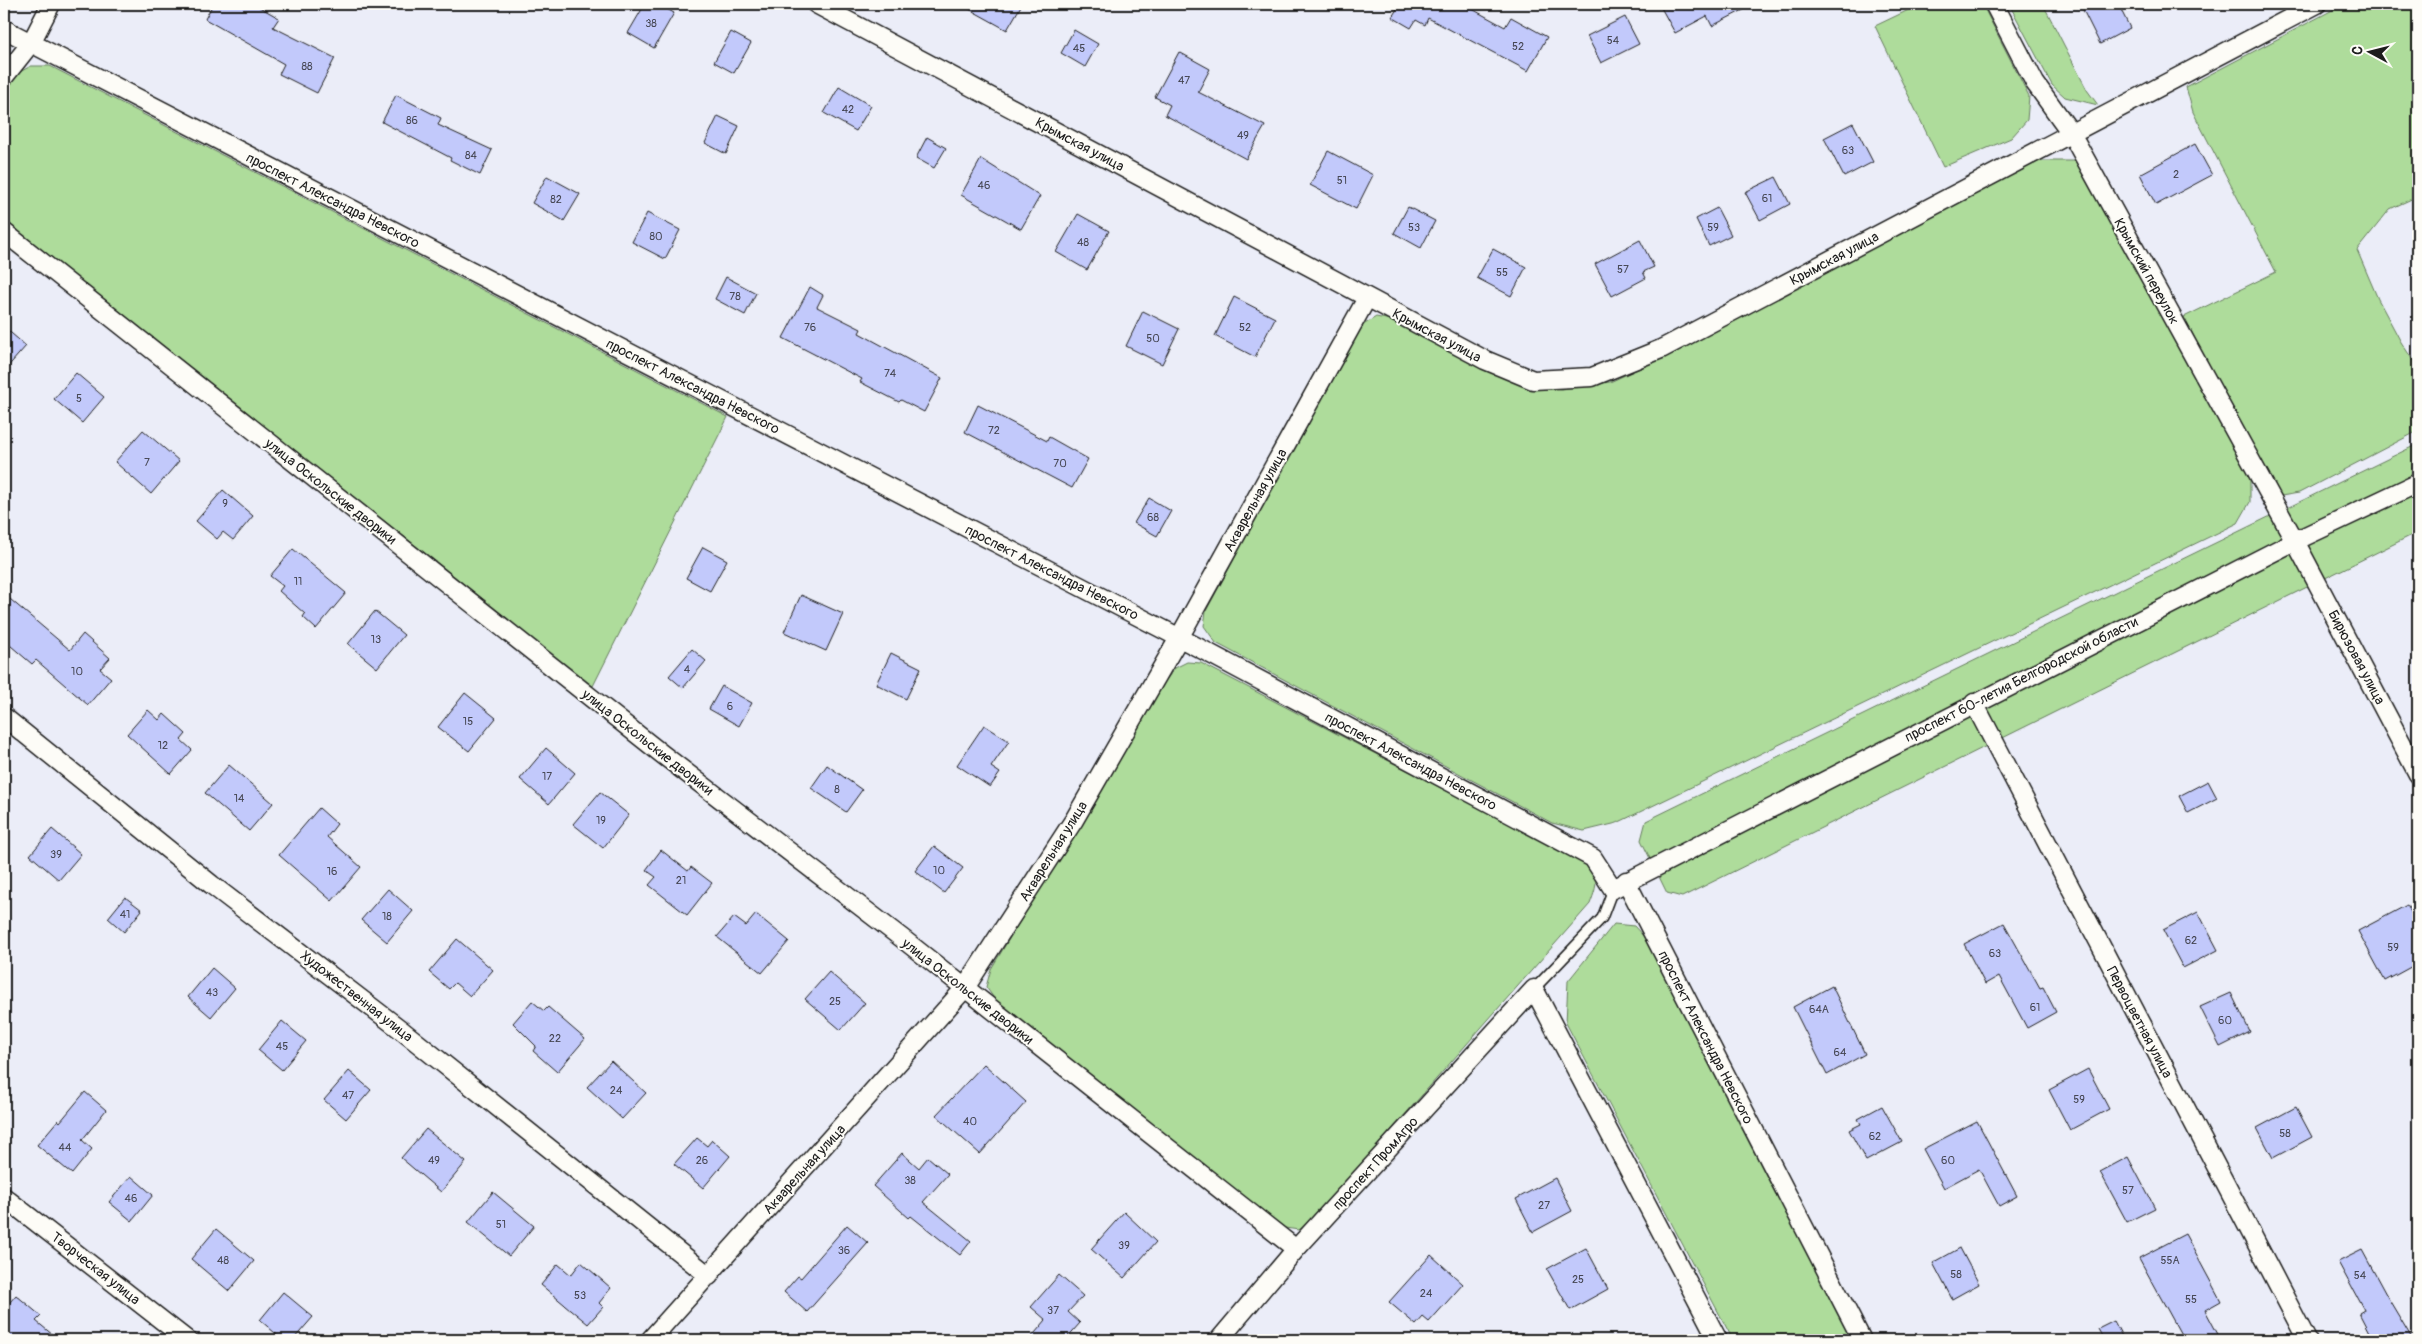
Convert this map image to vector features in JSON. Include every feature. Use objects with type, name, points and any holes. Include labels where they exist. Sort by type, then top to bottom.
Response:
[{"type":"street","points":[[4,77],[31,43],[51,4]]},
{"type":"street","name":"Крымская улица","points":[[816,4],[1366,298],[1485,360],[1533,380],[1592,377],[1661,349],[2317,4]]},
{"type":"street","name":"Крымский переулок","points":[[1994,4],[2035,83],[2071,133],[2295,541]]},
{"type":"street","name":"проспект Александра Невского","points":[[4,29],[1179,638],[1593,858],[1620,885],[1862,1340]]},
{"type":"street","name":"улица Оскольские дворики","points":[[4,232],[662,754],[965,988],[1296,1249]]},
{"type":"street","name":"Акварельная улица","points":[[650,1340],[965,988],[1074,820],[1179,638],[1366,298]]},
{"type":"street","name":"проспект 60-летия Белгородской области","points":[[1620,885],[2295,541],[2418,483]]},
{"type":"street","name":"Бирюзовая улица","points":[[2295,541],[2418,774]]},
{"type":"street","name":"Первоцветная улица","points":[[1974,703],[2307,1340]]},
{"type":"street","name":"Художественная улица","points":[[4,717],[212,885],[400,1029],[709,1276]]},
{"type":"street","points":[[1534,989],[1718,1340]]},
{"type":"street","name":"проспект ПромАгро","points":[[1219,1340],[1296,1249],[1534,989]]},
{"type":"street","name":"Творческая улица","points":[[4,1197],[187,1340]]},
{"type":"lane","points":[[1534,989],[1602,918],[1620,885]]},
{"type":"green space","points":[[1921,4],[1982,4],[2029,96],[2027,120],[2011,138],[1943,167],[1875,26]]},
{"type":"green space","points":[[2009,4],[2043,4],[2087,90],[2098,105],[2065,97],[2052,85]]},
{"type":"green space","points":[[2344,4],[2418,4],[2418,196],[2390,209],[2357,250],[2378,299],[2401,342],[2418,368],[2418,431],[2299,493],[2281,496],[2270,487],[2184,317],[2276,272],[2193,112],[2186,87]]},
{"type":"green space","points":[[31,66],[50,66],[728,417],[593,686],[4,220],[4,89],[16,74]]},
{"type":"green space","points":[[2039,161],[2075,161],[2098,175],[2250,476],[2250,502],[2238,523],[1617,823],[1584,831],[1552,823],[1216,643],[1204,626],[1206,611],[1360,327],[1376,317],[1396,321],[1520,384],[1561,389],[1610,382],[1668,355]]},
{"type":"green space","points":[[2418,444],[2418,532],[1682,897],[1667,893],[1641,840],[1646,821]]},
{"type":"green space","points":[[1187,662],[1201,663],[1583,862],[1596,881],[1595,891],[1590,904],[1313,1219],[1299,1230],[1285,1228],[1270,1219],[996,1001],[986,987],[991,969],[1163,684],[1175,668]]},
{"type":"green space","points":[[1614,924],[1634,926],[1646,939],[1852,1340],[1733,1340],[1566,1023],[1568,981]]},
{"type":"building","points":[[213,4],[254,4],[279,18],[273,27],[335,58],[317,93],[279,74],[284,64],[205,19]]},
{"type":"building","points":[[645,4],[658,4],[674,13],[654,48],[628,33]]},
{"type":"building","points":[[960,4],[1022,4],[1007,30]]},
{"type":"building","points":[[1387,4],[1463,4],[1505,27],[1511,17],[1547,37],[1528,71],[1428,18],[1425,25],[1416,20],[1411,28],[1392,17],[1397,9]]},
{"type":"building","points":[[1659,4],[1755,4],[1712,26],[1707,16],[1675,33]]},
{"type":"building","points":[[2080,4],[2118,4],[2130,28],[2100,44]]},
{"type":"building","points":[[1625,17],[1639,44],[1601,63],[1587,36]]},
{"type":"building","points":[[1074,30],[1098,44],[1085,67],[1061,53]]},
{"type":"building","points":[[731,32],[751,43],[734,73],[714,62]]},
{"type":"building","points":[[1179,52],[1210,69],[1198,92],[1265,126],[1246,159],[1165,115],[1170,105],[1155,97]]},
{"type":"building","points":[[839,87],[871,106],[856,131],[824,113]]},
{"type":"building","points":[[396,95],[441,118],[438,125],[492,150],[480,175],[382,122]]},
{"type":"building","points":[[718,116],[739,126],[726,154],[705,143]]},
{"type":"building","points":[[1853,123],[1873,162],[1844,177],[1824,138]]},
{"type":"building","points":[[927,137],[946,148],[934,168],[916,158]]},
{"type":"building","points":[[2195,144],[2212,175],[2156,205],[2140,174]]},
{"type":"building","points":[[1328,151],[1373,175],[1356,209],[1310,185]]},
{"type":"building","points":[[981,159],[1040,196],[1021,229],[961,195]]},
{"type":"building","points":[[547,176],[580,194],[564,221],[532,203]]},
{"type":"building","points":[[1776,177],[1790,204],[1760,220],[1745,192]]},
{"type":"building","points":[[1408,207],[1435,221],[1421,248],[1394,233]]},
{"type":"building","points":[[1717,208],[1731,235],[1709,246],[1696,219]]},
{"type":"building","points":[[647,213],[680,230],[665,259],[632,242]]},
{"type":"building","points":[[1078,214],[1109,231],[1087,270],[1056,252]]},
{"type":"building","points":[[1640,240],[1654,267],[1643,272],[1646,278],[1612,296],[1595,264]]},
{"type":"building","points":[[1493,249],[1526,267],[1511,296],[1477,278]]},
{"type":"building","points":[[726,277],[756,293],[745,315],[715,299]]},
{"type":"building","points":[[810,287],[823,295],[817,307],[861,329],[859,333],[942,378],[924,412],[901,400],[899,402],[860,382],[862,379],[783,338]]},
{"type":"building","points":[[1234,297],[1275,318],[1255,357],[1215,336]]},
{"type":"building","points":[[1143,311],[1179,329],[1162,364],[1126,346]]},
{"type":"building","points":[[4,327],[26,346],[4,371]]},
{"type":"building","points":[[76,373],[104,397],[82,423],[54,399]]},
{"type":"building","points":[[978,405],[1047,441],[1049,437],[1088,459],[1072,488],[965,432]]},
{"type":"building","points":[[143,430],[179,461],[151,494],[115,462]]},
{"type":"building","points":[[223,490],[253,516],[233,540],[223,532],[217,539],[196,521]]},
{"type":"building","points":[[1149,498],[1171,511],[1157,536],[1134,523]]},
{"type":"building","points":[[703,547],[727,560],[710,591],[686,578]]},
{"type":"building","points":[[293,549],[346,593],[316,629],[303,617],[305,614],[279,591],[283,586],[270,576]]},
{"type":"building","points":[[4,594],[70,650],[83,634],[110,658],[100,669],[111,678],[88,705],[36,660],[32,664],[4,640]]},
{"type":"building","points":[[801,595],[843,614],[826,651],[784,632]]},
{"type":"building","points":[[375,611],[404,635],[377,668],[348,644]]},
{"type":"building","points":[[692,649],[706,661],[683,688],[669,676]]},
{"type":"building","points":[[891,653],[921,668],[906,699],[876,684]]},
{"type":"building","points":[[722,686],[752,703],[739,726],[709,709]]},
{"type":"building","points":[[465,693],[496,718],[469,751],[438,727]]},
{"type":"building","points":[[148,710],[159,720],[164,714],[186,734],[181,740],[192,750],[171,774],[127,734]]},
{"type":"building","points":[[984,725],[1009,741],[991,767],[1000,773],[990,787],[957,765]]},
{"type":"building","points":[[546,748],[575,773],[549,804],[520,779]]},
{"type":"building","points":[[229,765],[273,803],[249,831],[205,793]]},
{"type":"building","points":[[827,765],[862,790],[846,812],[811,788]]},
{"type":"building","points":[[2208,781],[2217,798],[2188,813],[2179,796]]},
{"type":"building","points":[[600,792],[629,815],[603,848],[573,824]]},
{"type":"building","points":[[319,808],[337,824],[327,837],[361,867],[332,901],[279,855]]},
{"type":"building","points":[[52,829],[81,854],[59,880],[30,855]]},
{"type":"building","points":[[934,846],[963,868],[944,893],[915,871]]},
{"type":"building","points":[[661,850],[688,871],[691,867],[712,883],[687,915],[649,885],[656,877],[646,870]]},
{"type":"building","points":[[388,889],[413,911],[387,942],[361,920]]},
{"type":"building","points":[[125,897],[142,910],[124,932],[108,918]]},
{"type":"building","points":[[2407,905],[2418,926],[2418,963],[2385,981],[2358,931]]},
{"type":"building","points":[[2198,912],[2218,950],[2183,968],[2163,930]]},
{"type":"building","points":[[756,914],[789,941],[762,973],[717,937],[734,917],[746,926]]},
{"type":"building","points":[[2004,923],[2040,988],[2043,987],[2056,1012],[2027,1028],[1999,976],[1985,984],[1964,944]]},
{"type":"building","points":[[457,939],[493,970],[470,996],[455,983],[449,989],[429,972]]},
{"type":"building","points":[[212,968],[235,988],[211,1017],[188,997]]},
{"type":"building","points":[[829,972],[865,1003],[841,1030],[805,999]]},
{"type":"building","points":[[1832,986],[1865,1054],[1827,1075],[1793,1007]]},
{"type":"building","points":[[2231,993],[2250,1032],[2220,1047],[2200,1007]]},
{"type":"building","points":[[532,1001],[544,1011],[548,1007],[585,1039],[557,1072],[533,1051],[536,1046],[513,1023]]},
{"type":"building","points":[[282,1021],[306,1041],[282,1070],[258,1050]]},
{"type":"building","points":[[611,1061],[646,1093],[622,1119],[587,1087]]},
{"type":"building","points":[[984,1064],[1026,1102],[980,1154],[936,1115]]},
{"type":"building","points":[[2088,1069],[2109,1109],[2070,1130],[2049,1090]]},
{"type":"building","points":[[349,1071],[371,1090],[346,1119],[324,1100]]},
{"type":"building","points":[[85,1092],[106,1110],[82,1140],[92,1149],[72,1174],[37,1145],[58,1120],[60,1122]]},
{"type":"building","points":[[1882,1106],[1902,1142],[1866,1161],[1849,1130],[1861,1124],[1858,1119]]},
{"type":"building","points":[[2296,1107],[2312,1137],[2273,1158],[2257,1128]]},
{"type":"building","points":[[1977,1121],[2017,1196],[1999,1206],[1979,1169],[1944,1188],[1923,1149]]},
{"type":"building","points":[[426,1129],[466,1162],[441,1192],[401,1158]]},
{"type":"building","points":[[697,1138],[707,1146],[712,1140],[730,1156],[703,1188],[674,1164]]},
{"type":"building","points":[[902,1153],[919,1168],[928,1157],[948,1174],[923,1202],[971,1241],[960,1255],[911,1216],[909,1218],[873,1186]]},
{"type":"building","points":[[2128,1157],[2155,1208],[2127,1222],[2100,1172]]},
{"type":"building","points":[[131,1176],[153,1195],[132,1221],[109,1202]]},
{"type":"building","points":[[1555,1178],[1572,1211],[1533,1232],[1516,1199]]},
{"type":"building","points":[[493,1192],[534,1226],[509,1256],[468,1222]]},
{"type":"building","points":[[1124,1212],[1156,1242],[1124,1278],[1091,1249]]},
{"type":"building","points":[[847,1225],[868,1243],[807,1312],[784,1292],[798,1276],[801,1278]]},
{"type":"building","points":[[216,1229],[254,1261],[229,1291],[191,1259]]},
{"type":"building","points":[[2185,1234],[2221,1301],[2205,1310],[2221,1340],[2184,1340],[2139,1258]]},
{"type":"building","points":[[1586,1248],[1608,1289],[1570,1310],[1547,1269]]},
{"type":"building","points":[[1960,1248],[1979,1284],[1952,1299],[1933,1263]]},
{"type":"building","points":[[2362,1250],[2413,1340],[2373,1340],[2359,1313],[2364,1310],[2338,1262]]},
{"type":"building","points":[[1431,1255],[1463,1284],[1429,1322],[1423,1317],[1416,1325],[1389,1302]]},
{"type":"building","points":[[581,1262],[611,1288],[599,1303],[603,1307],[588,1324],[541,1285],[558,1264],[571,1275]]},
{"type":"building","points":[[1059,1275],[1083,1296],[1068,1312],[1080,1323],[1065,1340],[1029,1340],[1046,1320],[1031,1307]]},
{"type":"building","points":[[283,1292],[313,1317],[293,1340],[283,1340],[260,1320]]},
{"type":"building","points":[[16,1295],[41,1316],[36,1321],[59,1340],[4,1340],[4,1309]]},
{"type":"building","points":[[2114,1321],[2124,1340],[2104,1340],[2098,1329]]}]
